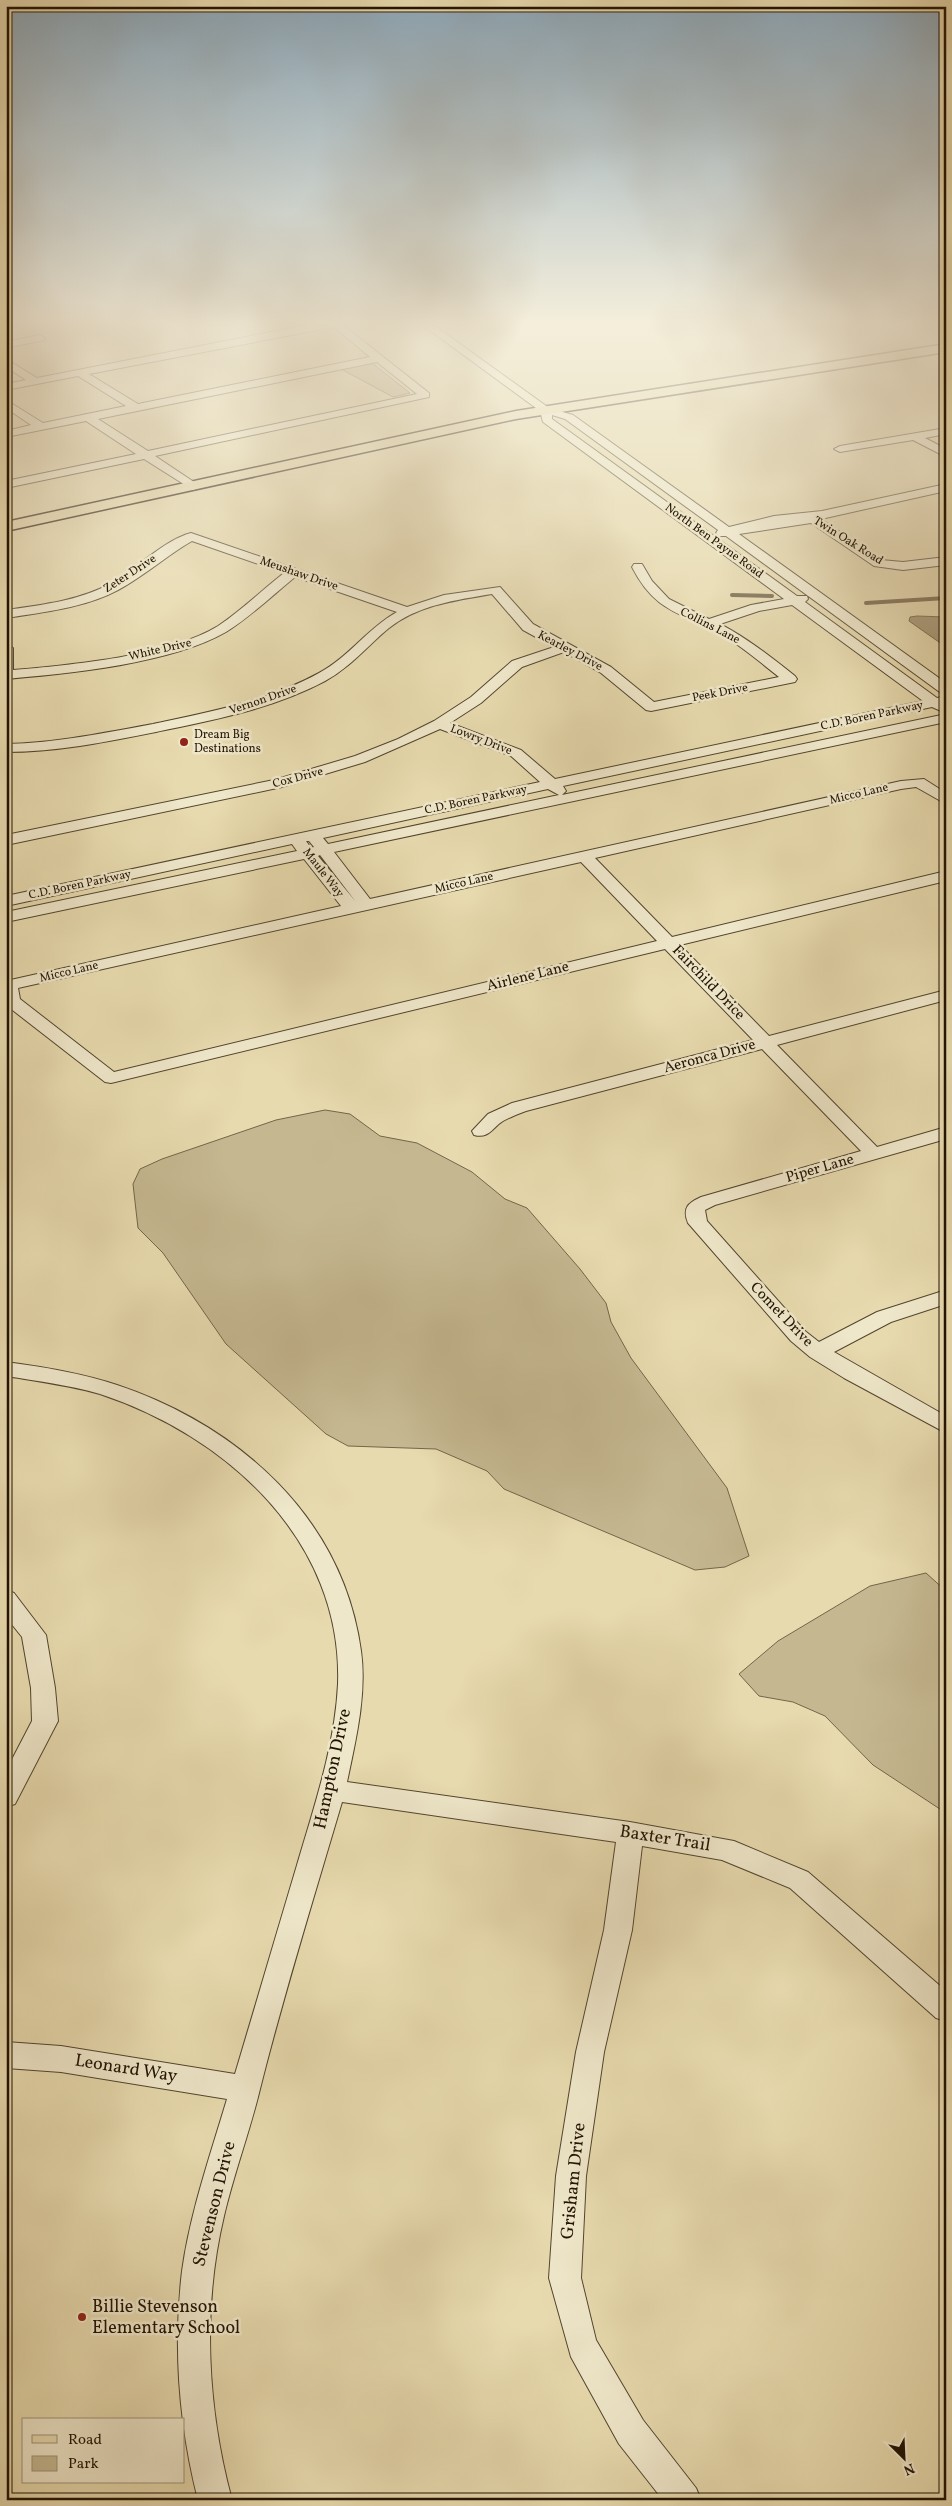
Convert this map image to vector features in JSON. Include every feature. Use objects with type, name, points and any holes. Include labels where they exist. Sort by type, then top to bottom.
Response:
[{"type":"main road","points":[[6,527],[416,438]]},
{"type":"street","points":[[120,438],[193,486]]},
{"type":"street","points":[[6,485],[226,438]]},
{"type":"street","name":"North Ben Payne Road","points":[[572,438],[942,705]]},
{"type":"street","name":"North Ben Payne Road","points":[[598,438],[946,690]]},
{"type":"street","points":[[840,449],[903,438]]},
{"type":"street","points":[[917,438],[946,454]]},
{"type":"street","points":[[595,454],[616,451]]},
{"type":"street","points":[[706,535],[761,530],[814,516],[946,487]]},
{"type":"street","name":"Twin Oak Road","points":[[814,516],[878,563],[890,566],[946,560]]},
{"type":"street","name":"Meushaw Drive","points":[[191,537],[407,612]]},
{"type":"street","name":"Zeter Drive","points":[[6,614],[70,602],[101,593],[120,583],[160,554],[191,537]]},
{"type":"street","name":"Collins Lane","points":[[638,567],[646,585],[658,598],[744,643],[790,679]]},
{"type":"street","name":"White Drive","points":[[6,674],[68,669],[155,653],[196,642],[223,628],[293,572]]},
{"type":"street","name":"Vernon Drive","points":[[6,748],[45,747],[78,742],[207,717],[278,696],[308,684],[336,668],[387,624],[407,612],[444,599],[495,590]]},
{"type":"street","name":"Kearley Drive","points":[[495,590],[528,627],[606,670],[651,707]]},
{"type":"street","points":[[708,623],[756,608],[816,596]]},
{"type":"street","points":[[6,648],[6,674]]},
{"type":"street","name":"Cox Drive","points":[[6,840],[267,786],[310,775],[389,748],[439,724],[476,700],[517,664],[563,648]]},
{"type":"street","name":"Peek Drive","points":[[651,707],[790,679]]},
{"type":"street","name":"C.D. Boren Parkway","points":[[6,901],[551,784],[942,705]]},
{"type":"street","name":"C.D. Boren Parkway","points":[[6,917],[946,718]]},
{"type":"street","name":"Lowry Drive","points":[[439,724],[509,749],[528,762],[566,798]]},
{"type":"street","name":"Micco Lane","points":[[111,1078],[12,1000],[10,986],[350,908],[919,782],[946,800]]},
{"type":"street","name":"Maule Way","points":[[312,835],[366,905]]},
{"type":"street","name":"Maule Way","points":[[296,839],[350,908]]},
{"type":"street","name":"Fairchild Drice","points":[[584,856],[873,1153]]},
{"type":"street","name":"Airlene Lane","points":[[111,1078],[946,876]]},
{"type":"street","name":"Aeronca Drive","points":[[481,1131],[495,1118],[520,1107],[946,995]]},
{"type":"street","name":"Piper Lane","points":[[696,1207],[708,1201],[946,1133]]},
{"type":"street","name":"Comet Drive","points":[[696,1207],[694,1214],[705,1230],[782,1321],[817,1352],[946,1426]]},
{"type":"street","points":[[817,1352],[884,1317],[946,1297]]},
{"type":"street","name":"Hampton Drive","points":[[6,1369],[108,1390],[162,1411],[222,1445],[265,1480],[284,1500],[314,1543],[337,1595],[349,1652],[348,1707],[344,1735],[332,1790],[246,2089]]},
{"type":"street","points":[[6,1599],[34,1635],[43,1688],[45,1721],[6,1797]]},
{"type":"street","name":"Baxter Trail","points":[[332,1790],[630,1833],[726,1849],[799,1880],[946,2009]]},
{"type":"street","name":"Grisham Drive","points":[[630,1833],[618,1930],[590,2052],[573,2167],[565,2278],[582,2346],[632,2432],[684,2500]]},
{"type":"street","name":"Leonard Way","points":[[6,2055],[62,2059],[246,2089]]},
{"type":"street","name":"Stevenson Drive","points":[[215,2500],[204,2451],[198,2411],[195,2370],[196,2278],[212,2202],[246,2089]]},
{"type":"green space","points":[[325,1110],[350,1114],[380,1136],[417,1143],[472,1172],[505,1199],[527,1208],[580,1269],[606,1303],[611,1322],[631,1358],[727,1488],[749,1556],[725,1567],[695,1570],[504,1489],[487,1471],[436,1449],[348,1446],[326,1434],[226,1344],[163,1253],[138,1228],[133,1184],[140,1169],[162,1159],[276,1120]]},
{"type":"green space","points":[[926,1573],[946,1591],[946,1813],[873,1765],[825,1716],[793,1702],[759,1696],[739,1674],[778,1641],[870,1586]]},
{"type":"shaded area","points":[[910,617],[946,617],[946,647],[909,621]]},
{"type":"waterway","points":[[732,595],[772,596]]},
{"type":"waterway","points":[[866,603],[946,598]]},
{"type":"place","name":"Dream Big Destinations","points":[[184,742]]},
{"type":"place","name":"Billie Stevenson Elementary School","points":[[82,2317]]}]
